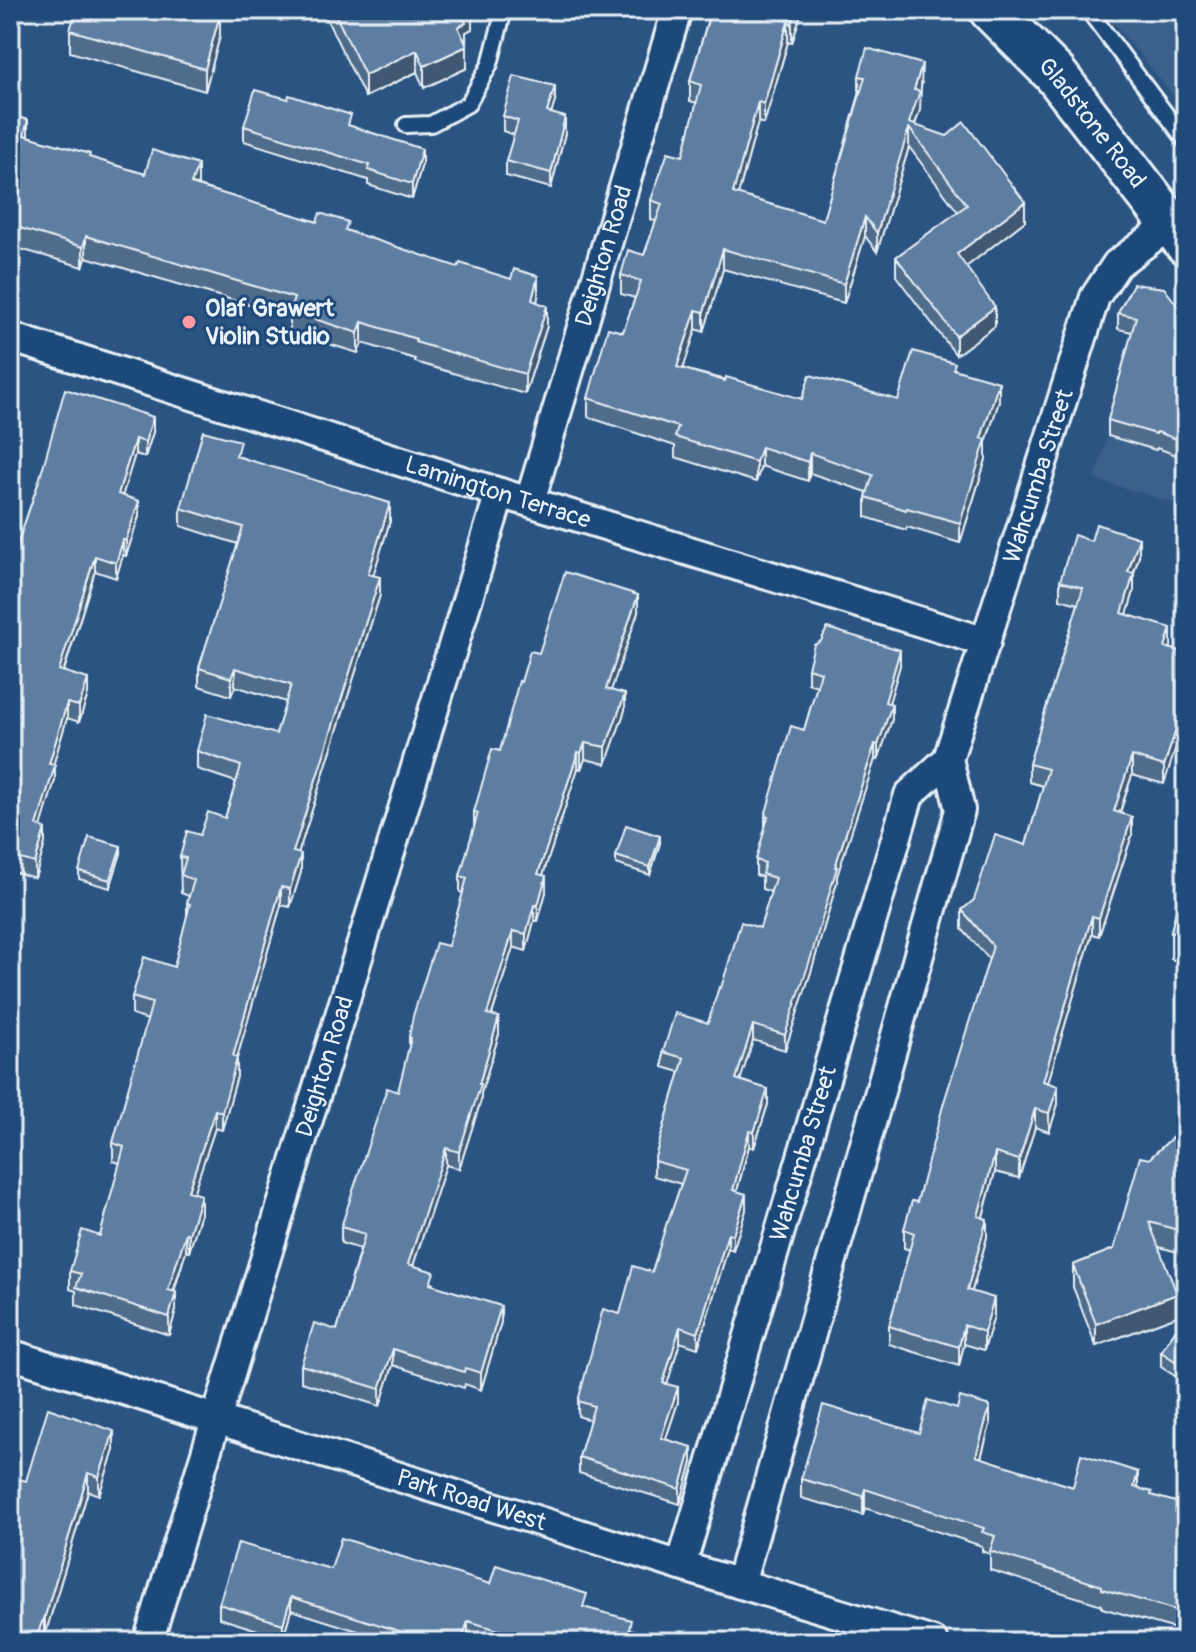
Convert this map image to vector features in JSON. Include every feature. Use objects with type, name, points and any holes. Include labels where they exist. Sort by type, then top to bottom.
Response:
[{"type":"main road","name":"Gladstone Road","points":[[991,10],[1055,74],[1179,234]]},
{"type":"street","name":"Deighton Road","points":[[530,501],[677,10]]},
{"type":"street","name":"Wahcumba Street","points":[[681,1566],[909,795],[948,759],[1095,297],[1117,264],[1179,234]]},
{"type":"street","name":"Lamington Terrace","points":[[10,339],[986,642]]},
{"type":"street","name":"Deighton Road","points":[[148,1642],[500,493]]},
{"type":"street","points":[[740,1584],[960,810],[948,759]]},
{"type":"street","name":"Park Road West","points":[[10,1354],[681,1566],[933,1642]]},
{"type":"lane","points":[[406,125],[431,124],[468,104],[490,64],[504,10]]},
{"type":"lane","points":[[1088,10],[1186,141]]},
{"type":"shaded area","points":[[1103,10],[1186,10],[1186,111]]},
{"type":"shaded area","points":[[1137,334],[1186,369],[1186,507],[1095,479]]},
{"type":"building","points":[[76,10],[205,10],[220,14],[205,69],[70,30]]},
{"type":"building","points":[[333,10],[467,10],[461,13],[466,23],[458,27],[467,46],[424,66],[417,50],[365,75]]},
{"type":"building","points":[[711,10],[796,10],[792,24],[788,22],[764,104],[758,102],[733,193],[823,220],[865,77],[859,76],[867,48],[922,64],[914,90],[920,91],[909,123],[947,136],[964,122],[1025,202],[957,254],[995,307],[956,336],[896,257],[967,205],[909,128],[877,233],[865,217],[844,284],[723,249],[704,312],[696,310],[677,367],[725,381],[726,377],[802,399],[810,375],[898,400],[913,351],[955,363],[953,369],[999,382],[981,438],[986,439],[960,523],[866,497],[873,475],[810,453],[808,462],[761,447],[756,462],[675,437],[678,427],[588,398],[608,328],[623,332],[641,281],[621,275],[628,250],[644,255],[662,204],[651,200],[668,152],[683,156],[701,85],[690,81]]},
{"type":"building","points":[[514,76],[555,86],[547,112],[565,117],[551,173],[506,161],[518,121],[503,116]]},
{"type":"building","points":[[255,90],[288,99],[289,95],[351,115],[348,125],[422,149],[412,184],[368,170],[369,165],[244,126]]},
{"type":"building","points":[[10,115],[28,120],[24,135],[90,154],[89,157],[145,174],[152,150],[198,165],[191,184],[317,222],[320,213],[348,222],[345,230],[458,267],[460,263],[511,279],[514,269],[538,276],[532,300],[547,306],[525,374],[415,342],[416,339],[362,322],[358,333],[290,311],[294,298],[86,236],[83,247],[10,225]]},
{"type":"building","points":[[1133,284],[1164,288],[1186,317],[1186,435],[1181,433],[1179,440],[1108,420],[1136,317],[1118,313]]},
{"type":"building","points":[[65,389],[153,417],[145,442],[135,439],[118,494],[139,501],[126,540],[123,540],[116,563],[95,556],[59,670],[88,679],[79,706],[67,703],[49,764],[55,765],[37,825],[45,828],[35,863],[10,856],[10,566],[39,481]]},
{"type":"building","points":[[203,431],[240,441],[236,456],[390,503],[368,574],[380,577],[293,852],[301,854],[290,889],[281,887],[233,1056],[237,1058],[222,1112],[215,1110],[188,1191],[201,1195],[168,1290],[176,1292],[169,1317],[76,1287],[81,1274],[70,1271],[82,1230],[100,1236],[124,1147],[113,1143],[152,1003],[132,997],[144,957],[174,967],[194,880],[181,875],[186,858],[180,857],[187,831],[200,835],[208,812],[225,818],[241,766],[197,751],[207,714],[276,734],[291,685],[235,668],[231,678],[199,668],[243,527],[181,508]]},
{"type":"building","points":[[1096,524],[1139,538],[1128,572],[1134,573],[1122,613],[1171,628],[1165,647],[1186,653],[1186,699],[1164,766],[1132,756],[1114,811],[1132,817],[1099,918],[1092,916],[1043,1081],[1058,1086],[1049,1113],[1035,1109],[1019,1160],[995,1153],[978,1216],[987,1219],[967,1290],[994,1298],[984,1332],[964,1325],[959,1347],[889,1326],[914,1233],[904,1229],[912,1201],[917,1202],[944,1102],[993,946],[962,910],[974,900],[995,835],[1026,845],[1048,769],[1029,764],[1083,588],[1060,581],[1074,535],[1091,541]]},
{"type":"building","points":[[565,572],[638,595],[606,689],[625,694],[606,747],[585,743],[581,753],[578,752],[538,874],[546,876],[538,905],[534,905],[526,934],[513,931],[487,1014],[499,1017],[459,1152],[446,1148],[408,1264],[434,1272],[430,1284],[501,1306],[481,1373],[465,1368],[464,1372],[393,1349],[380,1389],[301,1365],[314,1323],[337,1330],[365,1234],[341,1227],[387,1088],[398,1092],[413,1016],[436,943],[448,946],[467,878],[460,876],[478,813],[474,812],[492,749],[500,751],[519,681],[530,651],[539,653]]},
{"type":"building","points":[[827,628],[900,650],[885,702],[892,704],[851,817],[785,1035],[753,1025],[736,1079],[768,1089],[754,1132],[749,1131],[733,1190],[746,1194],[733,1235],[728,1233],[698,1333],[680,1327],[663,1383],[678,1387],[661,1438],[692,1447],[680,1489],[579,1457],[594,1406],[578,1401],[603,1309],[620,1314],[633,1266],[652,1272],[686,1170],[654,1161],[684,1058],[663,1052],[675,1013],[708,1023],[741,922],[760,928],[775,878],[762,874],[765,863],[756,860],[768,817],[765,816],[791,726],[804,730],[821,672],[808,668],[814,645],[821,641]]},
{"type":"building","points":[[626,825],[660,836],[650,867],[616,856]]},
{"type":"building","points":[[89,837],[121,846],[110,880],[79,871]]},
{"type":"building","points":[[1186,873],[1186,936],[1171,931]]},
{"type":"building","points":[[1186,1125],[1185,1232],[1149,1222],[1177,1294],[1096,1324],[1073,1265],[1114,1249],[1140,1157],[1149,1159]]},
{"type":"building","points":[[1186,1314],[1186,1368],[1161,1352]]},
{"type":"building","points":[[960,1397],[990,1406],[976,1456],[1073,1487],[1081,1454],[1138,1472],[1134,1487],[1186,1505],[1186,1613],[1102,1589],[1102,1586],[990,1551],[995,1536],[982,1532],[984,1528],[865,1489],[863,1496],[801,1479],[823,1405],[919,1433],[928,1400],[957,1409]]},
{"type":"building","points":[[48,1408],[114,1431],[99,1477],[88,1473],[35,1642],[10,1642],[10,1476],[26,1481]]},
{"type":"building","points":[[341,1538],[490,1584],[496,1565],[587,1594],[583,1607],[631,1620],[629,1629],[673,1642],[521,1642],[522,1637],[468,1621],[461,1642],[417,1642],[418,1637],[291,1597],[283,1624],[219,1604],[238,1543],[331,1569]]},
{"type":"place","name":"Olaf Grawert Violin Studio","points":[[189,322]]}]
